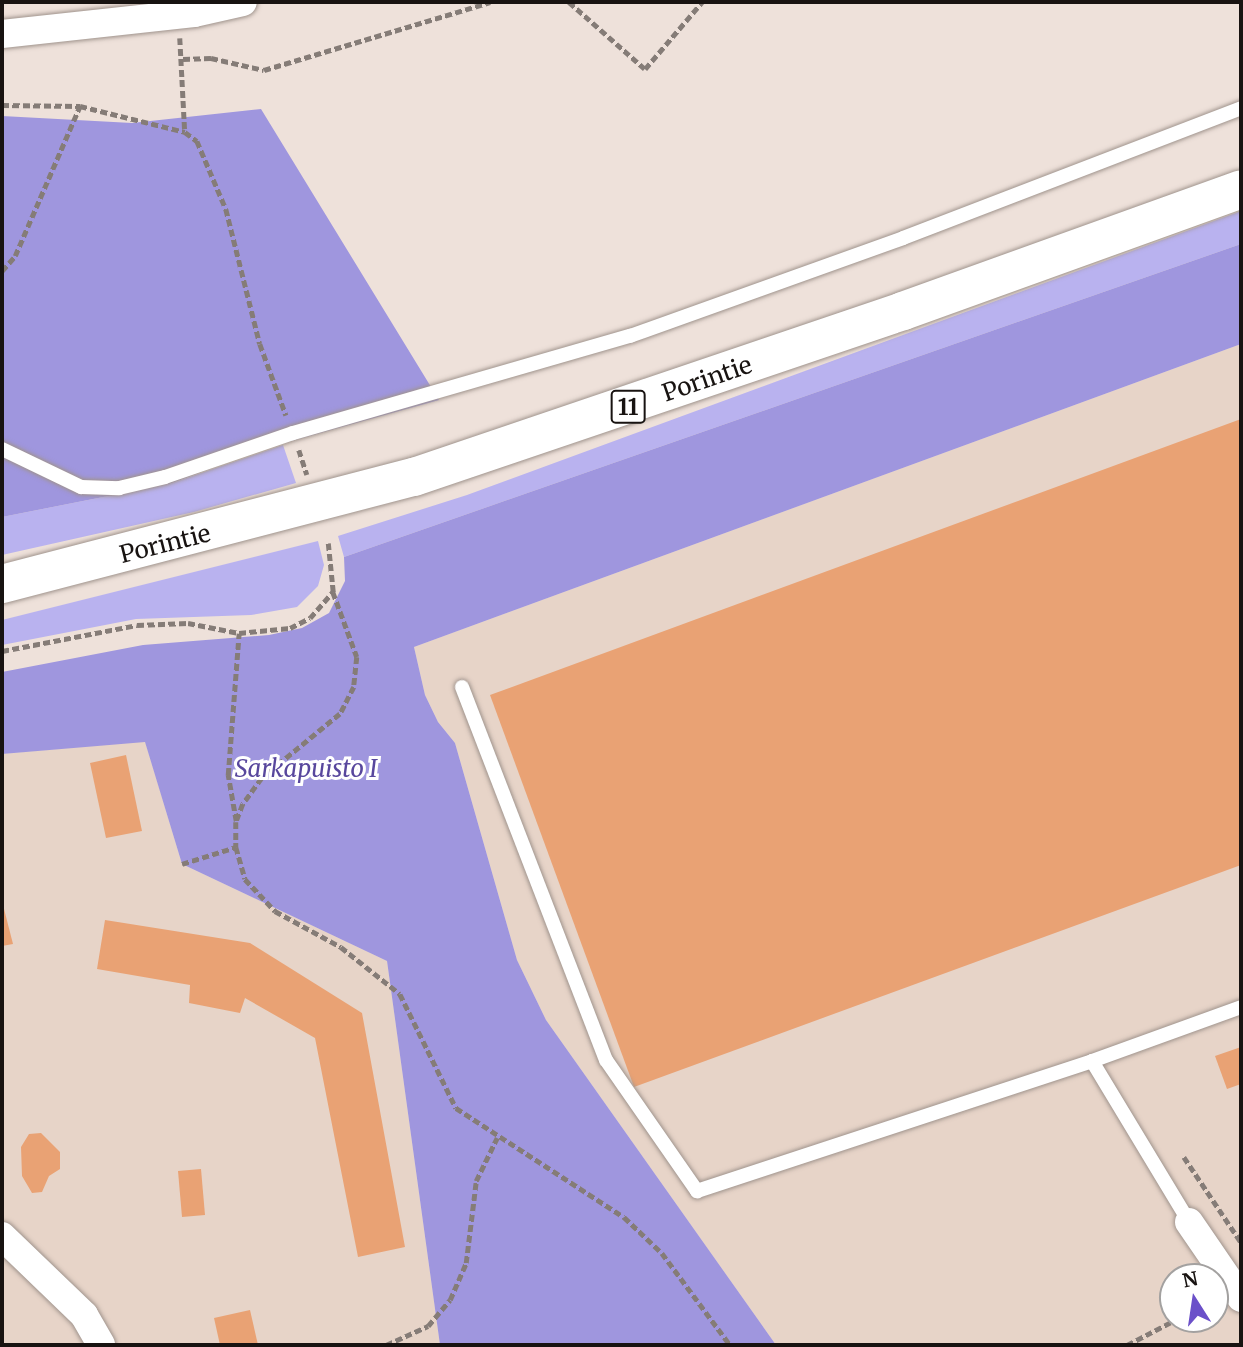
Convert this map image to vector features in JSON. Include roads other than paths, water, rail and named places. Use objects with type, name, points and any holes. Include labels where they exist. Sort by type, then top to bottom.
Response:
[{"type":"highway","name":"Porintie","points":[[2,584],[414,477],[903,311],[1241,189]]},
{"type":"street","points":[[2,34],[177,15],[243,2]]},
{"type":"street","points":[[1189,1222],[1241,1298]]},
{"type":"street","points":[[2,1236],[84,1315],[101,1345]]},
{"type":"lane","points":[[2,449],[81,487],[119,488],[293,433],[630,336],[903,239],[1241,108]]},
{"type":"lane","points":[[462,687],[606,1060],[697,1191],[1091,1061],[1241,1007]]},
{"type":"lane","points":[[1091,1061],[1189,1222]]},
{"type":"park label","name":"Sarkapuisto I","points":[[306,769]]}]
